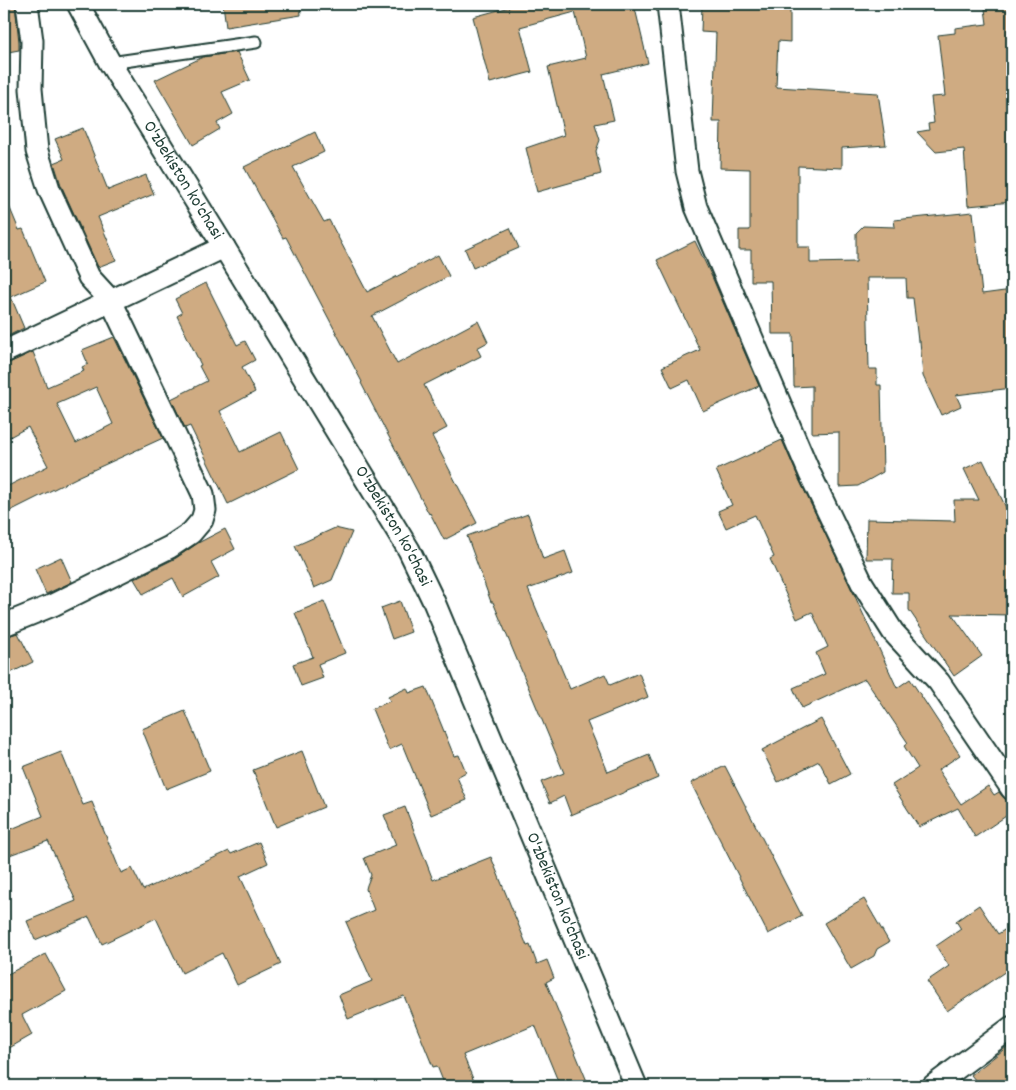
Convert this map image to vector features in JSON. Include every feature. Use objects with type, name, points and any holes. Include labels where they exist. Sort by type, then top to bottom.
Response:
[{"type":"street","points":[[4,625],[53,605],[170,547],[191,533],[202,520],[205,510],[203,494],[111,301],[89,277],[49,189],[37,151],[30,89],[32,41],[27,4]]},
{"type":"street","name":"O'zbekiston ko'chasi","points":[[78,4],[110,62],[409,550],[438,611],[636,1086]]},
{"type":"street","points":[[668,4],[687,172],[696,207],[810,474],[862,583],[893,632],[939,682],[1012,789]]},
{"type":"street","points":[[4,352],[224,247]]},
{"type":"street","points":[[933,1086],[1012,1027]]},
{"type":"lane","points":[[110,62],[256,42]]},
{"type":"building","points":[[4,4],[15,4],[19,50],[8,52],[4,32]]},
{"type":"building","points":[[223,4],[300,4],[301,15],[226,27]]},
{"type":"building","points":[[521,4],[634,4],[648,63],[603,74],[614,120],[595,124],[600,140],[596,151],[601,174],[537,192],[526,148],[564,135],[548,67],[586,58],[575,12],[520,27],[532,72],[490,83],[473,17]]},
{"type":"building","points":[[702,4],[790,4],[790,42],[778,41],[776,87],[878,93],[886,145],[842,148],[842,168],[798,166],[798,247],[810,247],[810,263],[856,262],[856,233],[863,226],[895,227],[894,220],[973,212],[982,294],[1012,290],[1012,388],[956,395],[961,406],[941,415],[923,376],[913,298],[907,298],[906,278],[867,278],[869,369],[877,369],[877,385],[881,385],[883,472],[858,486],[839,487],[839,432],[812,433],[812,386],[794,387],[793,334],[772,334],[771,281],[751,281],[751,250],[739,250],[739,230],[750,230],[750,169],[720,168],[721,122],[713,122],[716,33],[701,32]]},
{"type":"building","points":[[1012,6],[1012,202],[968,206],[964,149],[936,152],[917,132],[929,130],[928,124],[934,123],[931,97],[945,96],[938,35],[955,33],[955,28],[987,24],[985,9]]},
{"type":"building","points":[[237,52],[250,80],[222,92],[233,114],[217,123],[220,129],[193,145],[155,80],[203,57]]},
{"type":"building","points":[[83,128],[108,190],[146,175],[154,194],[98,217],[116,260],[98,267],[61,185],[54,163],[64,159],[55,139]]},
{"type":"building","points":[[315,132],[324,152],[293,167],[324,222],[329,220],[367,292],[438,255],[449,276],[372,316],[397,364],[478,321],[488,342],[477,348],[481,356],[424,385],[447,428],[432,436],[477,523],[444,540],[286,237],[283,238],[244,167]]},
{"type":"building","points":[[4,194],[19,230],[23,229],[45,282],[11,297],[24,328],[4,338]]},
{"type":"building","points":[[510,228],[519,248],[473,268],[465,249]]},
{"type":"building","points":[[695,241],[759,386],[703,411],[689,380],[672,388],[662,367],[700,350],[657,260]]},
{"type":"building","points":[[206,283],[237,345],[245,341],[255,360],[242,367],[255,392],[220,411],[240,452],[281,432],[299,469],[228,504],[190,426],[185,428],[171,399],[207,381],[177,316],[182,313],[175,299]]},
{"type":"building","points":[[114,337],[163,438],[80,476],[4,514],[4,488],[48,466],[28,427],[4,440],[4,364],[33,352],[47,387],[84,371],[82,367],[88,364],[82,350]],"holes":[[[96,387],[113,424],[76,443],[57,404]]]},
{"type":"building","points":[[782,440],[897,688],[910,679],[960,755],[938,770],[961,804],[988,786],[994,795],[999,792],[1012,804],[1012,812],[975,837],[958,808],[919,827],[892,785],[918,768],[904,746],[908,743],[865,679],[802,708],[793,688],[825,674],[816,653],[828,647],[812,612],[797,619],[770,559],[774,557],[755,515],[726,528],[718,511],[732,505],[716,470]]},
{"type":"building","points":[[983,460],[1012,520],[1012,615],[952,614],[982,656],[954,676],[909,610],[909,593],[892,593],[893,559],[866,559],[867,519],[955,521],[954,500],[979,500],[964,469]]},
{"type":"building","points":[[528,514],[543,559],[565,551],[573,573],[528,589],[570,689],[605,674],[610,685],[639,673],[648,697],[587,722],[608,772],[649,755],[658,778],[571,815],[564,796],[550,803],[541,782],[564,773],[493,602],[491,602],[467,536]]},
{"type":"building","points":[[335,528],[352,532],[332,580],[314,588],[295,546]]},
{"type":"building","points":[[225,529],[235,549],[211,562],[219,577],[183,597],[173,578],[143,594],[134,579],[176,558],[198,543]]},
{"type":"building","points":[[61,557],[72,582],[46,594],[35,569]]},
{"type":"building","points":[[324,601],[345,653],[318,664],[323,678],[301,686],[293,664],[313,657],[295,613]]},
{"type":"building","points":[[400,601],[411,632],[392,639],[381,608]]},
{"type":"building","points":[[18,633],[33,662],[4,676],[4,637]]},
{"type":"building","points":[[426,687],[454,756],[459,755],[466,772],[457,777],[467,800],[431,815],[402,744],[389,750],[372,709],[390,701],[388,697],[407,688],[409,693]]},
{"type":"building","points":[[185,711],[210,771],[166,789],[142,729]]},
{"type":"building","points":[[821,719],[850,774],[831,784],[819,761],[778,782],[762,750]]},
{"type":"building","points":[[302,751],[324,807],[276,827],[253,770]]},
{"type":"building","points":[[61,752],[83,805],[92,802],[121,873],[132,868],[143,890],[229,851],[231,854],[259,842],[268,863],[240,876],[281,964],[237,985],[222,953],[182,973],[156,918],[102,944],[89,917],[35,940],[27,921],[76,901],[48,841],[4,857],[4,832],[43,816],[23,767]]},
{"type":"building","points":[[725,766],[802,916],[768,934],[691,783]]},
{"type":"building","points":[[405,807],[433,880],[491,857],[527,946],[530,945],[537,964],[547,960],[554,978],[546,982],[589,1086],[560,1086],[535,1025],[463,1055],[476,1086],[445,1086],[437,1066],[433,1067],[404,996],[348,1019],[339,995],[372,981],[346,922],[374,910],[366,889],[371,875],[364,858],[396,845],[384,815]]},
{"type":"building","points":[[864,899],[889,942],[877,949],[874,956],[851,969],[824,923]]},
{"type":"building","points":[[979,905],[998,934],[1012,925],[1012,967],[947,1011],[927,981],[949,966],[936,946],[961,929],[956,921]]},
{"type":"building","points":[[46,954],[66,991],[22,1015],[32,1035],[4,1051],[4,976]]},
{"type":"building","points":[[1012,1043],[1012,1086],[980,1086],[971,1075]]}]
